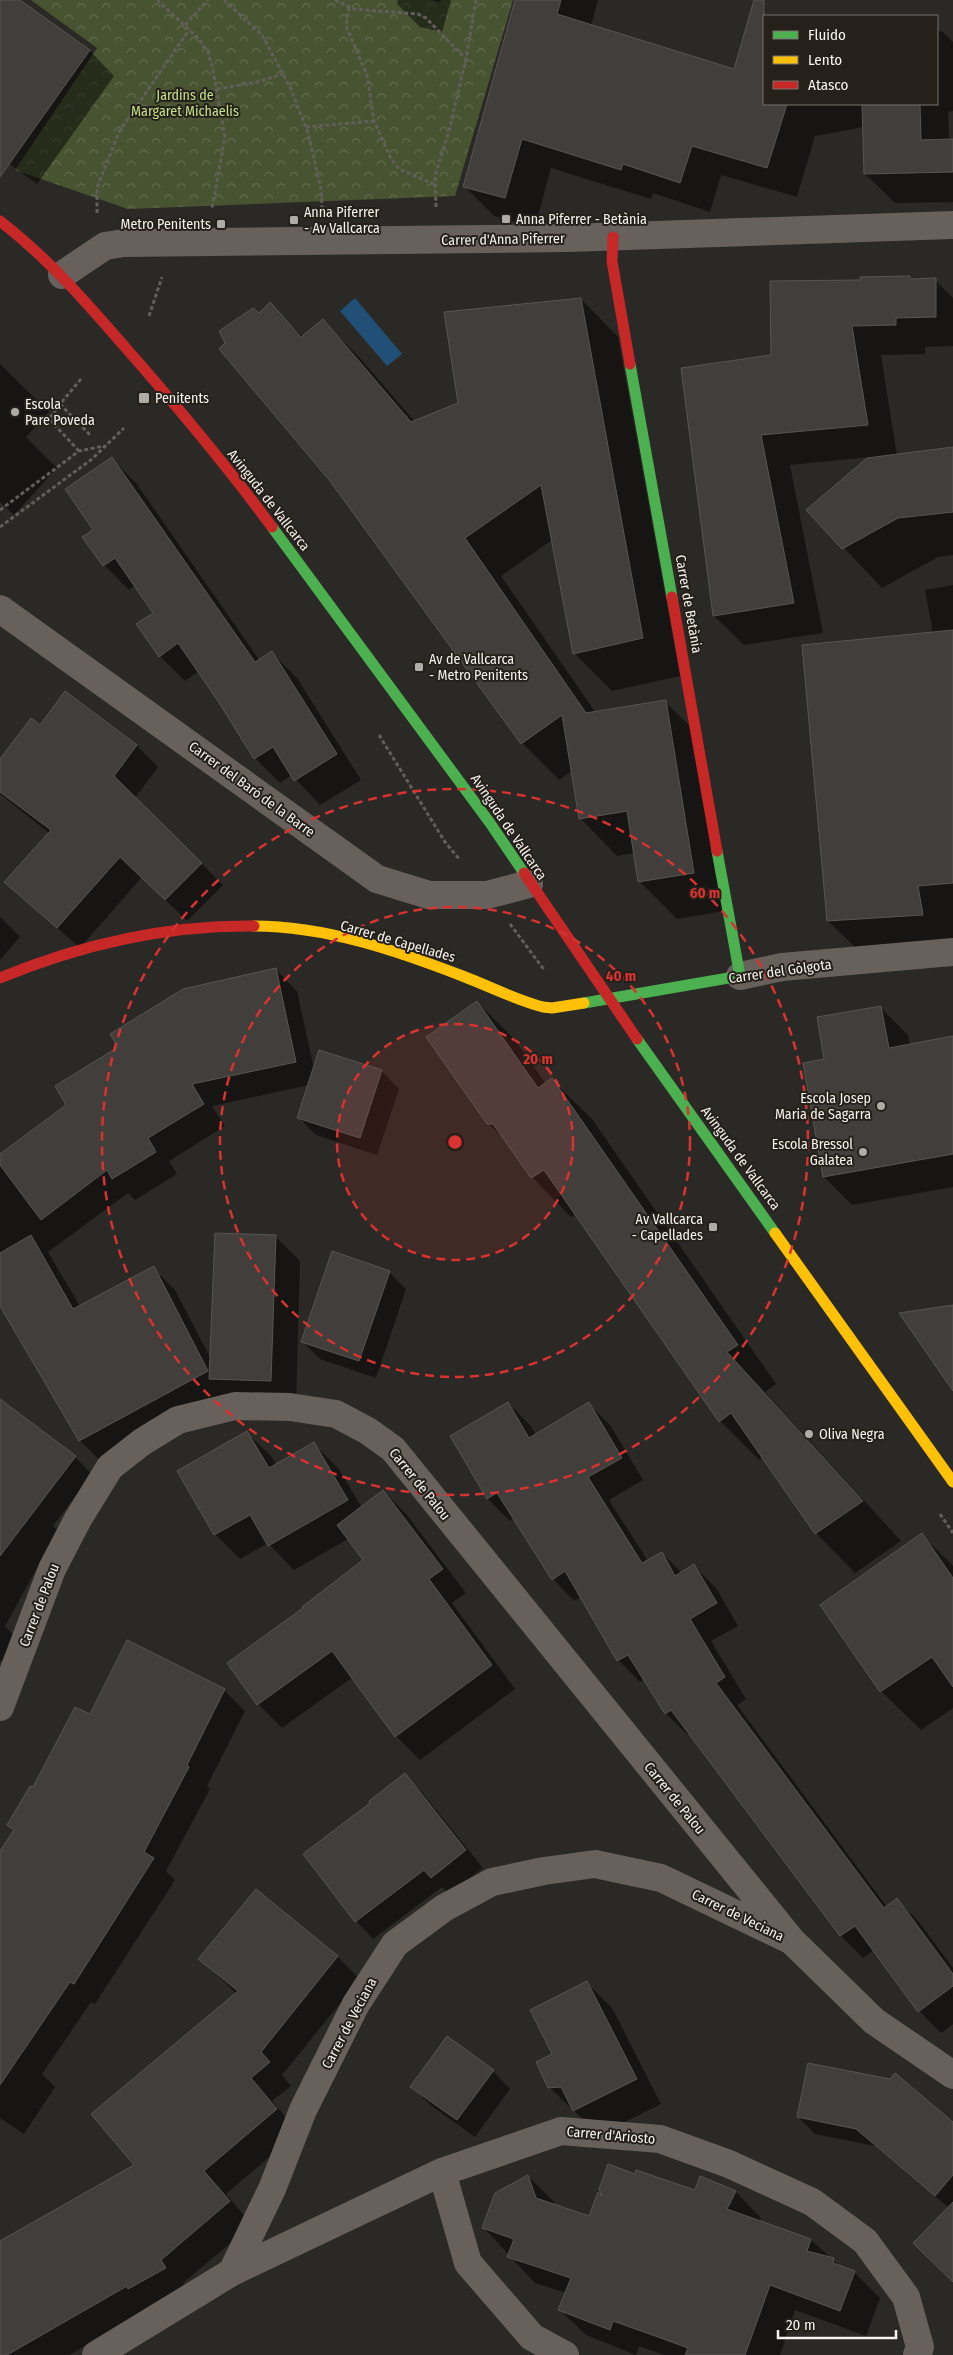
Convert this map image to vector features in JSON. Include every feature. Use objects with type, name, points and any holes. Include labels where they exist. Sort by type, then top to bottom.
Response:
[{"type":"main road","name":"Avinguda de Vallcarca","points":[[0,221],[31,245],[62,275],[169,397],[255,504],[490,823],[529,884],[608,998],[953,1482]]},
{"type":"main road","name":"Carrer de Betània","points":[[613,237],[612,261],[617,291],[740,976]]},
{"type":"main road","name":"Carrer de Capellades","points":[[0,978],[25,967],[91,945],[152,931],[216,925],[297,929],[374,946],[455,973],[533,1006],[552,1008],[608,998]]},
{"type":"main road","name":"Carrer del Gòlgota","points":[[608,998],[740,976]]},
{"type":"street","name":"Carrer d'Anna Piferrer","points":[[62,275],[105,246],[124,243],[613,237],[953,225]]},
{"type":"street","name":"Carrer del Baró de la Barre","points":[[0,609],[377,878],[429,895],[487,895],[529,884]]},
{"type":"street","name":"Carrer del Gòlgota","points":[[740,976],[782,968],[953,952]]},
{"type":"street","name":"Carrer de Palou","points":[[0,1707],[52,1569],[78,1519],[110,1467],[142,1442],[178,1420],[235,1406],[290,1407],[336,1414],[368,1430],[393,1449],[792,1941]]},
{"type":"street","name":"Carrer de Veciana","points":[[232,2272],[272,2189],[303,2110],[356,2004],[395,1944],[444,1908],[492,1882],[544,1871],[595,1864],[661,1878],[792,1941],[874,2020],[953,2075]]},
{"type":"street","name":"Carrer d'Ariosto","points":[[232,2272],[442,2172],[561,2131],[660,2138],[729,2164],[812,2202],[865,2241],[906,2297],[920,2347],[917,2355]]},
{"type":"street","points":[[442,2172],[468,2263],[532,2337],[565,2355]]},
{"type":"street","points":[[96,2355],[232,2272]]},
{"type":"path","points":[[157,0],[185,24],[208,53],[217,89],[225,137],[212,211]]},
{"type":"path","points":[[185,24],[208,0]]},
{"type":"path","points":[[224,0],[262,34],[283,74],[306,127],[321,189],[322,208]]},
{"type":"path","points":[[335,0],[354,9],[418,14],[426,18],[466,59]]},
{"type":"path","points":[[437,215],[435,176],[449,131],[466,59],[476,0]]},
{"type":"path","points":[[349,7],[346,26],[367,76],[374,121],[391,159],[399,169],[436,185]]},
{"type":"path","points":[[98,218],[97,188],[119,132],[189,30]]},
{"type":"path","points":[[217,89],[257,82],[283,74]]},
{"type":"path","points":[[306,127],[374,121]]},
{"type":"path","points":[[149,316],[164,269]]},
{"type":"path","points":[[80,451],[49,419],[81,379]]},
{"type":"path","points":[[60,404],[91,436]]},
{"type":"path","points":[[0,527],[92,459],[124,428]]},
{"type":"path","points":[[0,510],[80,451],[105,446]]},
{"type":"path","points":[[378,734],[445,842],[462,862]]},
{"type":"path","points":[[507,921],[546,973]]},
{"type":"green space","name":"Jardins de Margaret Michaelis","points":[[31,0],[430,0],[440,2],[441,0],[513,0],[455,196],[128,209],[15,170],[97,48]]},
{"type":"water","points":[[355,298],[402,354],[387,366],[340,311]]},
{"type":"building","points":[[0,0],[20,0],[90,50],[0,177]]},
{"type":"building","points":[[515,0],[561,0],[557,14],[734,69],[754,0],[764,0],[763,105],[787,105],[767,168],[692,146],[680,183],[623,164],[621,170],[522,139],[505,198],[463,187]]},
{"type":"building","points":[[862,105],[920,105],[921,140],[953,139],[953,172],[864,174]]},
{"type":"building","points":[[910,276],[910,279],[936,278],[936,317],[896,318],[896,325],[852,326],[868,425],[761,435],[794,603],[713,616],[681,368],[771,355],[770,281],[861,280],[860,277]]},
{"type":"building","points":[[581,298],[643,638],[573,654],[541,485],[465,538],[586,713],[666,700],[694,873],[638,882],[627,811],[579,819],[562,715],[521,744],[330,481],[219,349],[225,343],[219,331],[253,308],[259,313],[270,302],[301,337],[323,319],[411,422],[458,403],[444,312]]},
{"type":"building","points":[[953,447],[953,512],[898,518],[842,549],[806,510],[867,458]]},
{"type":"building","points":[[112,457],[255,662],[272,651],[337,754],[294,781],[273,747],[254,759],[218,701],[178,643],[159,657],[136,624],[153,613],[115,558],[103,566],[82,537],[93,530],[65,489]]},
{"type":"building","points":[[953,630],[953,883],[918,886],[923,915],[827,921],[802,645]]},
{"type":"building","points":[[65,691],[137,745],[114,776],[202,863],[165,900],[120,857],[57,928],[4,882],[51,830],[0,792],[0,759],[31,718],[40,725]]},
{"type":"building","points":[[276,968],[296,1062],[192,1084],[204,1104],[148,1138],[156,1152],[112,1179],[107,1170],[41,1220],[0,1165],[0,1154],[66,1105],[55,1086],[118,1047],[110,1034],[183,989]]},
{"type":"building","points":[[477,1001],[538,1088],[552,1078],[738,1345],[727,1352],[863,1501],[815,1534],[731,1413],[719,1422],[544,1170],[531,1178],[493,1124],[487,1124],[426,1037]]},
{"type":"building","points":[[881,1006],[889,1048],[953,1036],[953,1154],[823,1177],[803,1063],[824,1059],[817,1017]]},
{"type":"building","points":[[319,1050],[382,1070],[360,1138],[297,1118]]},
{"type":"building","points":[[215,1233],[276,1235],[271,1381],[209,1379]]},
{"type":"building","points":[[31,1235],[73,1309],[154,1266],[208,1371],[79,1441],[0,1306],[0,1253]]},
{"type":"building","points":[[332,1251],[390,1271],[359,1361],[301,1342]]},
{"type":"building","points":[[953,1305],[953,1391],[899,1313]]},
{"type":"building","points":[[0,1399],[76,1456],[0,1556]]},
{"type":"building","points":[[508,1402],[529,1438],[589,1402],[622,1458],[588,1477],[642,1563],[662,1552],[675,1576],[694,1564],[717,1603],[690,1619],[725,1677],[716,1683],[884,1908],[897,1898],[953,1974],[953,1986],[918,2012],[855,1926],[840,1936],[671,1710],[665,1714],[628,1655],[617,1661],[565,1571],[552,1580],[497,1493],[487,1499],[450,1436]]},
{"type":"building","points":[[247,1431],[269,1468],[314,1442],[348,1500],[268,1546],[250,1515],[214,1535],[177,1471]]},
{"type":"building","points":[[383,1490],[443,1569],[429,1579],[492,1665],[395,1737],[332,1651],[257,1705],[227,1663],[303,1608],[363,1560],[337,1525]]},
{"type":"building","points":[[922,1533],[953,1578],[953,1687],[932,1657],[880,1692],[820,1605]]},
{"type":"building","points":[[127,1640],[225,1689],[187,1765],[189,1767],[144,1852],[154,1858],[74,1984],[70,1982],[0,2085],[0,1851],[14,1830],[7,1825],[30,1786],[33,1787],[75,1707],[90,1714]]},
{"type":"building","points":[[405,1773],[466,1850],[431,1878],[424,1870],[355,1922],[303,1854],[370,1803],[369,1801]]},
{"type":"building","points":[[256,1889],[338,1956],[261,2052],[270,2062],[251,2078],[277,2109],[204,2171],[230,2201],[161,2260],[166,2268],[128,2289],[127,2286],[7,2355],[0,2355],[0,2241],[134,2165],[91,2114],[238,1991],[198,1959]]},
{"type":"building","points":[[587,1981],[637,2079],[573,2111],[561,2087],[548,2088],[536,2062],[552,2054],[530,2010]]},
{"type":"building","points":[[447,2036],[494,2070],[457,2120],[410,2087]]},
{"type":"building","points":[[808,2063],[890,2079],[895,2073],[953,2122],[953,2175],[935,2196],[856,2129],[797,2117]]},
{"type":"building","points":[[608,2164],[635,2174],[636,2170],[695,2190],[700,2176],[736,2191],[727,2209],[811,2239],[807,2251],[834,2258],[833,2263],[855,2271],[840,2311],[770,2285],[745,2355],[685,2355],[688,2348],[613,2321],[610,2330],[558,2310],[571,2278],[507,2257],[514,2239],[482,2228],[495,2193],[528,2175],[536,2198],[589,2216],[598,2192],[602,2196],[599,2189]]},
{"type":"building","points":[[953,2202],[953,2282],[913,2243]]},
{"type":"traffic: fast","points":[[630,364],[672,597]]},
{"type":"traffic: fast","points":[[272,527],[490,823],[524,873]]},
{"type":"traffic: fast","points":[[584,1003],[740,976],[717,851]]},
{"type":"traffic: fast","points":[[637,1039],[775,1233]]},
{"type":"traffic: slow","points":[[254,926],[308,930],[388,949],[543,1007],[552,1008],[584,1003]]},
{"type":"traffic: slow","points":[[775,1233],[953,1482]]},
{"type":"traffic: jam","points":[[0,221],[50,265],[96,314],[163,391],[272,527]]},
{"type":"traffic: jam","points":[[613,237],[612,261],[630,364]]},
{"type":"traffic: jam","points":[[672,597],[717,851]]},
{"type":"traffic: jam","points":[[524,873],[637,1039]]},
{"type":"traffic: jam","points":[[0,978],[62,955],[124,939],[188,929],[254,926]]},
{"type":"place","name":"Anna Piferrer - Betània","points":[[506,219]]},
{"type":"place","name":"Anna Piferrer - Av Vallcarca","points":[[294,220]]},
{"type":"place","name":"Metro Penitents","points":[[221,224]]},
{"type":"place","name":"Penitents","points":[[144,398]]},
{"type":"place","name":"Escola Pare Poveda","points":[[15,412]]},
{"type":"place","name":"Av de Vallcarca - Metro Penitents","points":[[419,667]]},
{"type":"place","name":"Escola Josep Maria de Sagarra","points":[[881,1106]]},
{"type":"place","name":"Escola Bressol Galatea","points":[[863,1152]]},
{"type":"place","name":"Av Vallcarca - Capellades","points":[[713,1227]]},
{"type":"place","name":"Oliva Negra","points":[[809,1434]]}]
